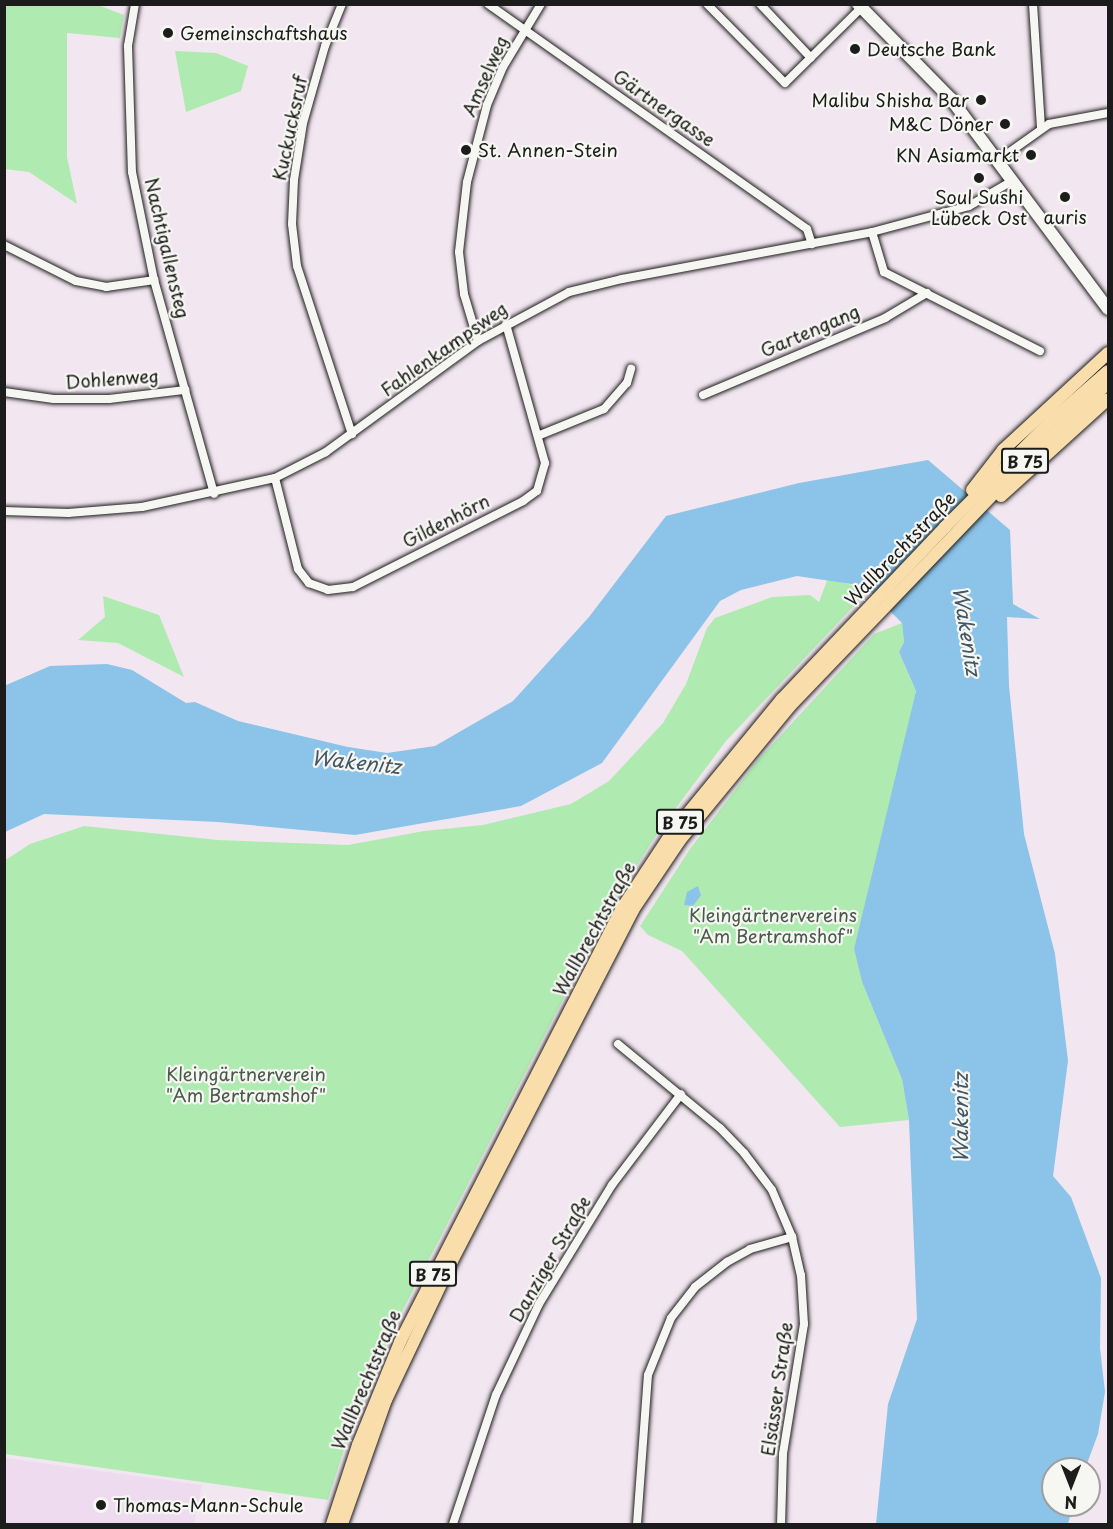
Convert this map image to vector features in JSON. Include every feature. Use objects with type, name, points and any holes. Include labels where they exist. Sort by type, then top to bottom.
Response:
[{"type":"main road","points":[[860,6],[951,99],[1108,309]]},
{"type":"main road","points":[[949,531],[1003,450],[1108,354]]},
{"type":"main road","name":"Wallbrechtstraße","points":[[332,1524],[358,1445],[400,1342],[624,905],[698,798],[1052,420],[1108,371]]},
{"type":"main road","name":"Wallbrechtstraße","points":[[949,531],[1108,383]]},
{"type":"main road","points":[[949,531],[1108,399]]},
{"type":"main road","name":"Wallbrechtstraße","points":[[342,1524],[367,1448],[409,1349],[633,910],[707,804],[829,658]]},
{"type":"street","name":"Nachtigallensteg","points":[[135,4],[128,46],[132,172],[154,280],[214,494]]},
{"type":"street","name":"Kuckucksruf","points":[[342,4],[325,46],[303,123],[294,180],[292,224],[297,266],[352,434]]},
{"type":"street","name":"Gärtnergasse","points":[[488,4],[807,229],[812,244]]},
{"type":"street","name":"Amselweg","points":[[478,341],[462,277],[463,206],[487,105],[524,30],[541,4]]},
{"type":"street","points":[[707,4],[785,83],[860,6]]},
{"type":"street","points":[[760,4],[811,57]]},
{"type":"street","points":[[1033,4],[1041,128]]},
{"type":"street","points":[[997,161],[1041,128],[1064,119],[1108,113]]},
{"type":"street","name":"Fahlenkampsweg","points":[[4,511],[96,511],[214,494],[275,478],[301,467],[352,434],[478,341],[569,292],[622,279],[872,232],[969,206],[1012,181]]},
{"type":"street","points":[[872,232],[884,272],[1040,351]]},
{"type":"street","points":[[4,245],[76,281],[106,287],[154,280]]},
{"type":"street","name":"Gartengang","points":[[703,395],[885,318],[927,293]]},
{"type":"street","name":"Gildenhörn","points":[[275,478],[298,569],[315,586],[342,590],[379,575],[537,491],[545,463],[540,435],[506,324]]},
{"type":"street","points":[[540,435],[604,409],[627,383],[631,369]]},
{"type":"street","name":"Dohlenweg","points":[[4,392],[54,399],[109,399],[185,390]]},
{"type":"street","name":"Elsässer Straße","points":[[618,1044],[681,1094],[744,1153],[772,1190],[792,1237],[801,1275],[804,1324],[783,1454],[781,1524]]},
{"type":"street","name":"Danziger Straße","points":[[453,1524],[496,1395],[539,1304],[612,1185],[681,1094]]},
{"type":"street","points":[[638,1524],[648,1375],[671,1318],[695,1287],[727,1262],[750,1249],[792,1237]]},
{"type":"shaded area","name":"Thomas-Mann-Schule","points":[[5,1458],[202,1485],[194,1524],[5,1524]]},
{"type":"green space","points":[[5,4],[98,5],[124,15],[120,38],[67,33],[67,157],[77,204],[29,172],[5,169]]},
{"type":"green space","points":[[175,51],[216,53],[248,66],[241,91],[186,112]]},
{"type":"green space","name":"Kleingärtnerverein \"Am Bertramshof\"","points":[[828,578],[869,590],[726,741],[661,828],[616,897],[391,1333],[347,1440],[328,1500],[5,1454],[4,861],[30,844],[84,826],[218,840],[348,845],[424,831],[483,825],[571,804],[609,781],[663,723],[686,684],[707,628],[715,618],[772,597],[810,595],[819,602]]},
{"type":"green space","points":[[103,596],[159,615],[184,677],[118,643],[78,640],[105,617]]},
{"type":"green space","name":"Kleingärtnervereins \"Am Bertramshof\"","points":[[902,623],[904,642],[899,652],[916,691],[885,838],[854,949],[862,982],[902,1078],[909,1120],[840,1127],[682,951],[648,935],[640,926],[690,849],[758,760],[874,634]]},
{"type":"water","name":"Wakenitz","points":[[928,460],[1010,530],[1013,604],[1040,619],[1007,617],[1009,686],[1024,834],[1055,954],[1068,1061],[1053,1176],[1071,1197],[1101,1278],[1100,1348],[1105,1392],[1098,1434],[1089,1457],[1041,1457],[1041,1517],[1070,1517],[1068,1524],[876,1524],[888,1404],[917,1319],[909,1120],[902,1079],[862,982],[854,949],[916,691],[899,652],[904,642],[902,623],[865,586],[797,576],[741,590],[720,601],[602,763],[521,806],[355,835],[218,822],[44,814],[5,832],[4,686],[50,666],[107,664],[132,670],[186,703],[195,702],[238,721],[348,747],[387,753],[435,746],[513,701],[589,617],[666,516],[799,483]]},
{"type":"water","points":[[698,886],[701,895],[693,906],[684,905],[687,892]]},
{"type":"place","name":"Gemeinschaftshaus","points":[[168,33]]},
{"type":"place","name":"Deutsche Bank","points":[[855,49]]},
{"type":"place","name":"Malibu Shisha Bar","points":[[981,100]]},
{"type":"place","name":"M&C Döner","points":[[1005,124]]},
{"type":"place","name":"St. Annen-Stein","points":[[466,150]]},
{"type":"place","name":"KN Asiamarkt","points":[[1031,155]]},
{"type":"place","name":"Soul Sushi Lübeck Ost","points":[[979,178]]},
{"type":"place","name":"auris","points":[[1065,197]]},
{"type":"place","name":"Thomas-Mann-Schule","points":[[101,1505]]}]
